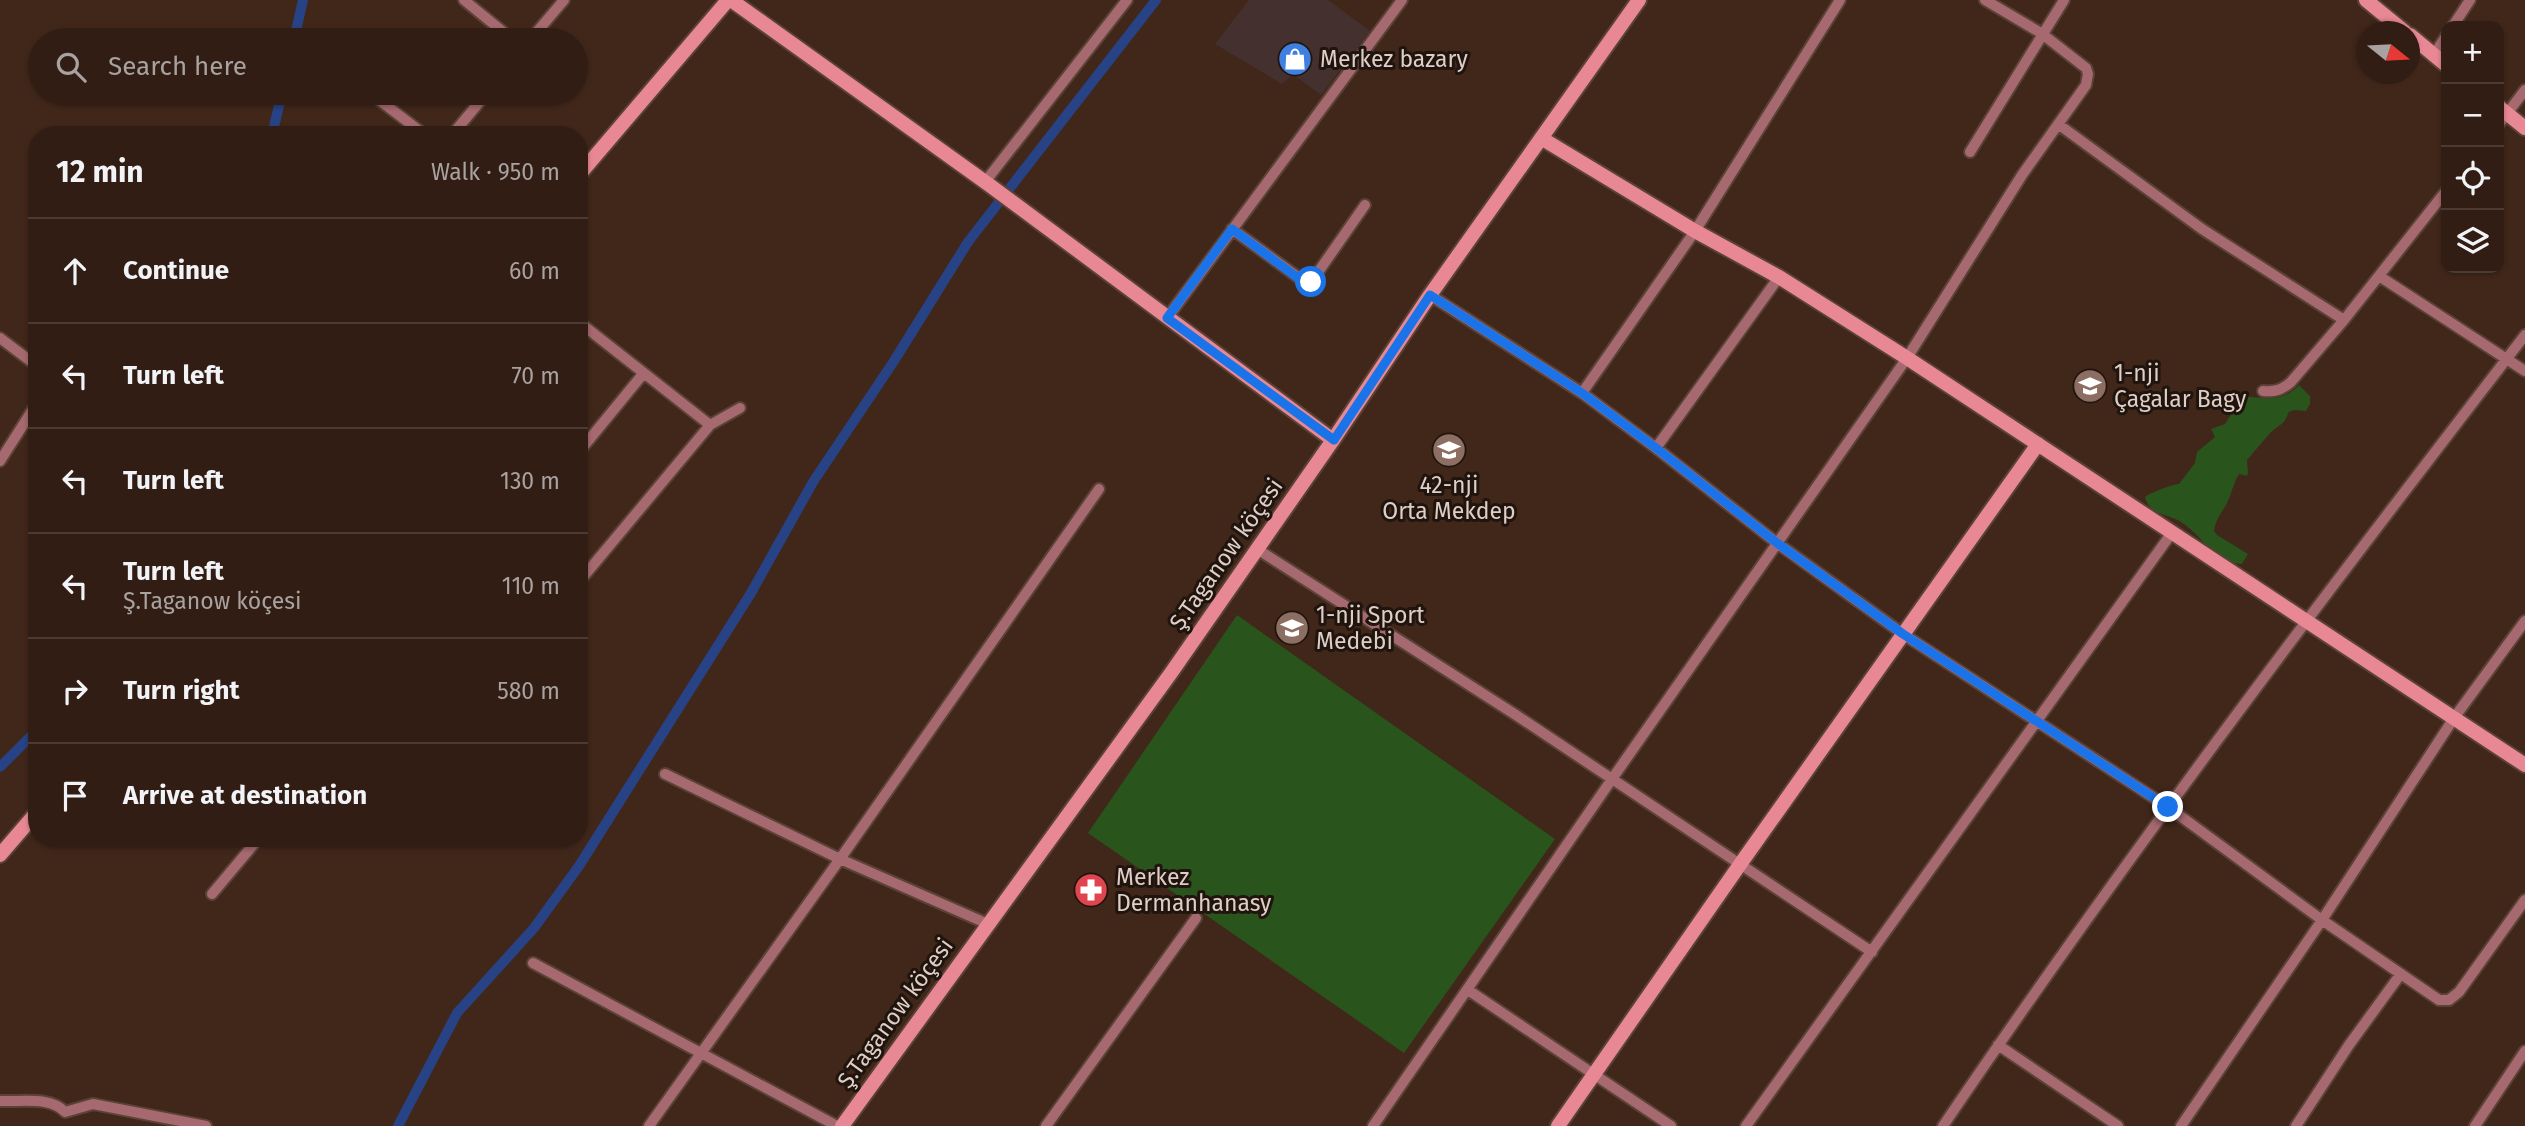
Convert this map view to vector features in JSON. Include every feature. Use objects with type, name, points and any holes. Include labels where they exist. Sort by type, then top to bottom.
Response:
[{"type":"street","points":[[464,0],[498,28]]},
{"type":"street","points":[[540,28],[564,0]]},
{"type":"street","points":[[588,165],[730,0],[986,183],[1334,440]]},
{"type":"street","points":[[986,183],[1127,0]]},
{"type":"street","points":[[1167,318],[1402,0]]},
{"type":"street","name":"Ş.Taganow köçesi","points":[[839,1126],[1163,684],[1334,440],[1430,295],[1639,0]]},
{"type":"street","points":[[1582,393],[1695,231],[1840,0]]},
{"type":"street","points":[[1373,1126],[1907,358],[2022,175],[2086,85],[2086,68],[2041,33],[1985,0]]},
{"type":"street","points":[[1969,152],[2064,0]]},
{"type":"street","points":[[2366,0],[2392,21]]},
{"type":"street","points":[[2456,21],[2470,0]]},
{"type":"street","points":[[2420,43],[2441,61]]},
{"type":"street","points":[[2434,55],[2441,44]]},
{"type":"street","points":[[2504,112],[2525,90]]},
{"type":"street","points":[[386,105],[413,126]]},
{"type":"street","points":[[460,126],[477,105]]},
{"type":"street","points":[[2504,117],[2525,128]]},
{"type":"street","points":[[2058,124],[2202,229],[2344,320]]},
{"type":"street","points":[[1541,138],[1695,231],[1779,277],[1907,358],[2525,765]]},
{"type":"street","points":[[2263,391],[2275,392],[2285,388],[2344,320],[2441,197]]},
{"type":"street","points":[[1232,229],[1306,283],[1314,278],[1365,205]]},
{"type":"street","points":[[2379,276],[2525,371]]},
{"type":"street","points":[[1656,448],[1779,277]]},
{"type":"street","points":[[1430,295],[1582,393],[1777,543],[1903,634],[2168,807],[2322,920],[2439,1000],[2449,1000],[2459,992],[2525,900]]},
{"type":"street","points":[[588,329],[710,425]]},
{"type":"street","points":[[1943,1126],[2168,807],[2305,620],[2525,335]]},
{"type":"street","points":[[0,338],[28,359]]},
{"type":"street","points":[[588,441],[643,374]]},
{"type":"street","points":[[588,571],[710,425],[740,408]]},
{"type":"street","points":[[0,461],[28,418]]},
{"type":"street","points":[[1558,1126],[2038,444]]},
{"type":"street","points":[[649,1126],[1099,489]]},
{"type":"street","points":[[1746,1126],[2171,534]]},
{"type":"street","points":[[1257,549],[1741,863],[1872,952]]},
{"type":"street","points":[[2181,1126],[2322,920],[2454,719],[2525,621]]},
{"type":"street","points":[[664,774],[840,859],[988,924]]},
{"type":"street","points":[[0,855],[28,822]]},
{"type":"street","points":[[212,894],[251,847]]},
{"type":"street","points":[[1046,1126],[1196,918]]},
{"type":"street","points":[[533,963],[839,1126]]},
{"type":"street","points":[[2295,1126],[2348,1045],[2400,975]]},
{"type":"street","points":[[1468,990],[1671,1126]]},
{"type":"street","points":[[1998,1045],[2118,1126]]},
{"type":"street","points":[[2475,1126],[2525,1051]]},
{"type":"street","points":[[0,1101],[50,1102],[60,1106],[65,1112],[93,1104],[206,1126]]},
{"type":"shaded area","name":"Merkez bazary","points":[[1249,0],[1328,0],[1370,31],[1321,95],[1293,74],[1282,84],[1215,44]]},
{"type":"green space","points":[[2299,385],[2310,396],[2306,411],[2289,412],[2284,422],[2271,432],[2247,460],[2247,476],[2239,474],[2216,523],[2214,531],[2217,535],[2248,554],[2242,564],[2232,563],[2217,555],[2184,524],[2151,508],[2145,497],[2179,484],[2195,463],[2197,452],[2215,437],[2211,429],[2225,424],[2243,396],[2280,397]]},
{"type":"green space","points":[[1237,615],[1555,839],[1404,1053],[1088,833]]},
{"type":"waterway","points":[[297,28],[303,0]]},
{"type":"waterway","points":[[398,1126],[457,1013],[534,928],[579,866],[751,593],[813,482],[894,361],[968,242],[1156,0]]},
{"type":"waterway","points":[[274,126],[279,105]]},
{"type":"waterway","points":[[0,767],[28,739]]},
{"type":"place","name":"Merkez bazary","points":[[1295,59]]},
{"type":"place","name":"1-nji Çagalar Bagy","points":[[2090,386]]},
{"type":"place","name":"42-nji Orta Mekdep","points":[[1449,450]]},
{"type":"place","name":"1-nji Sport Medebi","points":[[1292,628]]},
{"type":"place","name":"Merkez Dermanhanasy","points":[[1091,890]]},
{"type":"route","points":[[1311,282],[1302,281],[1232,229],[1167,318],[1334,440],[1430,295],[1582,393],[1777,543],[1903,634],[2168,807]]}]
